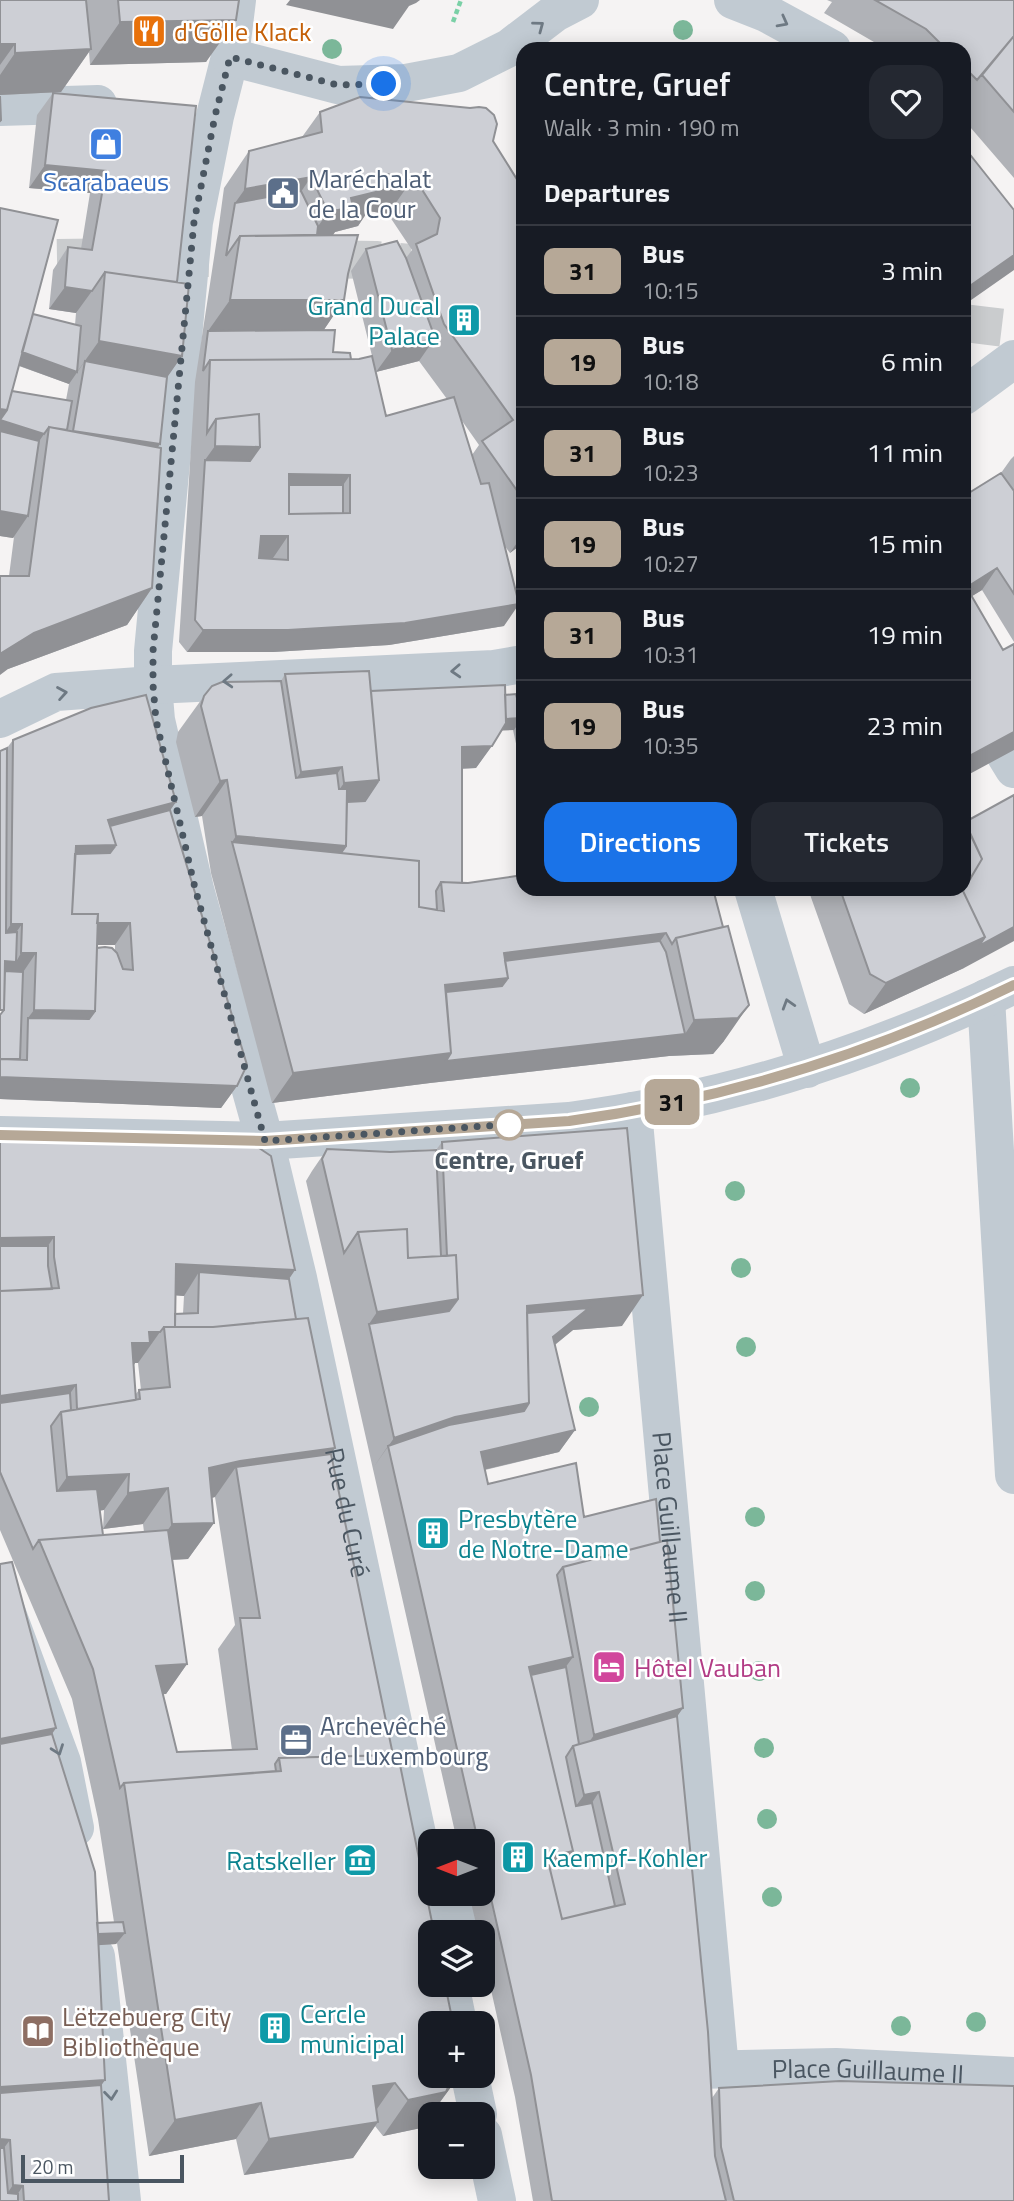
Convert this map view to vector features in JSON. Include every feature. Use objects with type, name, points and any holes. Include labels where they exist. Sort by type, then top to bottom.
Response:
[{"type":"street","name":"Rue du Curé","points":[[237,0],[230,57],[198,113],[194,222],[153,651],[156,720],[195,888],[265,1141],[301,1291],[436,1920]]},
{"type":"street","points":[[517,42],[555,13],[580,0]]},
{"type":"street","points":[[733,0],[766,13],[819,42]]},
{"type":"street","points":[[230,57],[338,85],[406,83],[459,73],[516,43]]},
{"type":"street","points":[[0,107],[84,104],[134,106]]},
{"type":"street","points":[[971,391],[1014,359]]},
{"type":"street","points":[[131,478],[168,484]]},
{"type":"street","points":[[0,719],[56,692],[494,669],[516,665]]},
{"type":"street","points":[[755,896],[807,1069]]},
{"type":"street","points":[[0,1135],[265,1141],[569,1121],[633,1111],[807,1069],[1000,992],[1014,1475]]},
{"type":"street","name":"Place Guillaume II","points":[[633,1111],[688,1866],[707,2069],[836,2067],[1014,2076]]},
{"type":"street","points":[[0,1594],[62,1762],[82,1865]]},
{"type":"street","points":[[457,1920],[474,1914]]},
{"type":"street","points":[[92,1917],[122,2201]]},
{"type":"street","points":[[492,2179],[497,2201]]},
{"type":"building","points":[[0,0],[86,0],[91,49],[15,53],[15,44],[0,44]]},
{"type":"building","points":[[118,0],[239,0],[236,20],[120,22]]},
{"type":"building","points":[[875,0],[1014,0],[1014,36],[977,80],[971,74],[971,42],[939,42],[926,29]]},
{"type":"building","points":[[1014,36],[1014,112],[982,75]]},
{"type":"building","points":[[53,93],[196,106],[177,282],[105,272],[92,291],[65,287],[68,247],[92,250],[106,171],[45,165]]},
{"type":"building","points":[[360,97],[479,107],[486,108],[494,115],[497,124],[493,141],[516,178],[516,489],[482,441],[513,420],[444,324],[416,244],[437,234],[440,218],[414,177],[386,174],[384,190],[351,198],[353,207],[328,212],[311,177],[245,189],[249,151],[322,132],[320,112]]},
{"type":"building","points":[[971,156],[1014,210],[1014,255],[971,285]]},
{"type":"building","points":[[301,191],[318,226],[317,235],[240,236],[226,256],[235,203]]},
{"type":"building","points":[[0,208],[58,220],[7,410],[0,409]]},
{"type":"building","points":[[358,235],[344,300],[230,300],[240,236]]},
{"type":"building","points":[[397,241],[406,258],[435,338],[392,350],[366,249]]},
{"type":"building","points":[[105,272],[189,284],[182,356],[99,341]]},
{"type":"building","points":[[33,314],[81,326],[77,372],[22,352]]},
{"type":"building","points":[[335,330],[333,352],[350,353],[351,359],[210,360],[203,371],[208,331]]},
{"type":"building","points":[[372,356],[386,416],[454,397],[481,484],[489,483],[516,592],[516,604],[405,623],[288,630],[203,630],[195,620],[205,460],[250,461],[260,447],[259,414],[216,419],[207,433],[210,360],[359,359]],"holes":[[[289,474],[350,475],[350,513],[289,514]],[[261,536],[288,536],[288,560],[259,558]]]},
{"type":"building","points":[[85,361],[167,377],[160,444],[73,431]]},
{"type":"building","points":[[12,391],[72,401],[67,430],[49,427],[44,434],[0,420],[7,410]]},
{"type":"building","points":[[259,414],[260,447],[215,446],[216,419]]},
{"type":"building","points":[[49,427],[161,448],[152,588],[34,633],[0,654],[0,576],[29,576]]},
{"type":"building","points":[[0,431],[39,441],[28,516],[0,511]]},
{"type":"building","points":[[1001,473],[1014,491],[1014,594],[997,568],[971,584],[971,492]]},
{"type":"building","points":[[289,485],[343,485],[343,513],[289,514]]},
{"type":"building","points":[[971,595],[1003,650],[1014,644],[1014,732],[971,755]]},
{"type":"building","points":[[369,671],[379,780],[344,783],[342,767],[301,772],[285,674]]},
{"type":"building","points":[[281,681],[296,778],[337,773],[339,789],[347,789],[346,846],[236,836],[227,780],[220,781],[201,706],[204,696],[212,686],[222,682]]},
{"type":"building","points":[[505,685],[506,723],[492,746],[462,747],[462,883],[441,882],[436,891],[437,910],[419,907],[419,861],[341,853],[346,846],[347,802],[365,801],[379,780],[371,691]]},
{"type":"building","points":[[516,694],[516,718],[506,719],[505,695]]},
{"type":"building","points":[[146,695],[176,802],[108,820],[116,845],[76,846],[72,914],[98,914],[95,1011],[34,1010],[36,953],[21,953],[22,924],[11,924],[13,740],[91,708]]},
{"type":"building","points":[[7,748],[6,933],[17,932],[16,962],[5,961],[4,1010],[0,1010],[0,751]]},
{"type":"building","points":[[1014,795],[1014,927],[979,946],[985,937],[965,896],[971,896],[971,878],[982,859],[971,835],[971,819]]},
{"type":"building","points":[[170,810],[247,1065],[237,1086],[0,1077],[0,1059],[27,1060],[28,1018],[89,1019],[95,1011],[97,948],[112,948],[117,953],[123,969],[133,970],[130,923],[97,923],[98,914],[72,914],[75,854],[110,853],[116,845],[110,826]]},
{"type":"building","points":[[971,836],[982,859],[971,877]]},
{"type":"building","points":[[232,842],[419,861],[419,907],[444,911],[441,882],[468,883],[516,876],[516,896],[715,896],[723,927],[676,938],[672,944],[666,933],[504,953],[508,978],[445,985],[451,1053],[293,1073]]},
{"type":"building","points":[[842,896],[965,896],[985,937],[886,983],[870,974]]},
{"type":"building","points":[[728,926],[749,1005],[738,1018],[694,1020],[676,938]]},
{"type":"building","points":[[660,941],[666,952],[685,1034],[446,1061],[451,1053],[446,992],[502,986],[508,978],[505,961]]},
{"type":"building","points":[[5,971],[23,972],[20,1059],[0,1059],[0,1015],[4,1010]]},
{"type":"building","points":[[627,1128],[643,1295],[527,1306],[529,1403],[455,1417],[394,1438],[369,1324],[449,1311],[458,1299],[456,1255],[447,1256],[442,1142]]},
{"type":"building","points":[[40,1129],[40,1135],[75,1138],[250,1142],[271,1156],[295,1270],[176,1264],[175,1327],[149,1332],[150,1343],[132,1343],[136,1400],[77,1409],[76,1385],[0,1396],[0,1291],[59,1288],[54,1237],[0,1238],[0,1136],[15,1136],[15,1130]]},
{"type":"building","points":[[327,1149],[390,1152],[436,1150],[441,1256],[408,1258],[407,1229],[358,1232],[344,1253],[322,1159]]},
{"type":"building","points":[[407,1229],[408,1258],[456,1255],[458,1299],[377,1312],[358,1232]]},
{"type":"building","points":[[0,1246],[48,1246],[52,1289],[0,1291]]},
{"type":"building","points":[[199,1272],[289,1279],[296,1319],[213,1327],[175,1327],[175,1314],[198,1313]]},
{"type":"building","points":[[589,1308],[553,1337],[575,1430],[481,1452],[488,1484],[576,1463],[584,1517],[656,1499],[660,1542],[563,1567],[557,1575],[573,1657],[529,1667],[573,1851],[547,1857],[562,1919],[625,1904],[599,1792],[584,1795],[573,1746],[677,1716],[708,2032],[715,2156],[726,2201],[552,2201],[531,2075],[493,1906],[495,1906],[495,1829],[475,1829],[388,1446],[449,1425],[524,1411],[529,1403],[527,1313]]},
{"type":"building","points":[[308,1318],[335,1448],[209,1468],[214,1523],[172,1524],[168,1488],[128,1493],[129,1474],[67,1477],[61,1412],[140,1399],[139,1390],[170,1387],[164,1327],[213,1327]]},
{"type":"building","points":[[70,1393],[71,1410],[61,1412],[51,1426],[57,1491],[97,1489],[103,1535],[39,1540],[33,1549],[0,1472],[0,1403]]},
{"type":"building","points":[[331,1454],[393,1755],[279,1758],[275,1764],[276,1771],[124,1783],[120,1788],[93,1669],[39,1540],[168,1530],[187,1664],[156,1666],[177,1752],[257,1749],[240,1618],[260,1618],[236,1467]]},
{"type":"building","points":[[667,1540],[683,1708],[594,1735],[563,1567]]},
{"type":"building","points":[[12,1562],[56,1728],[0,1739],[0,1564]]},
{"type":"building","points":[[566,1667],[579,1744],[573,1746],[566,1757],[576,1806],[592,1803],[615,1906],[562,1919],[549,1865],[566,1861],[573,1851],[531,1675]]},
{"type":"building","points":[[52,1734],[95,1872],[105,2080],[0,2087],[0,1744]]},
{"type":"building","name":"Cercle municipal","points":[[398,1755],[418,1853],[418,1906],[429,1906],[432,1920],[418,1920],[418,1997],[448,1997],[451,2011],[418,2011],[418,2088],[448,2088],[446,2092],[408,2100],[395,2083],[373,2086],[378,2122],[269,2139],[261,2103],[175,2120],[124,1783],[281,1771],[279,1758]]},
{"type":"building","points":[[123,1922],[125,1933],[98,1934],[97,1923]]},
{"type":"building","points":[[840,2081],[1014,2086],[1014,2201],[734,2201],[721,2147],[719,2088]]},
{"type":"building","points":[[101,2085],[109,2201],[24,2201],[23,2186],[13,2185],[10,2140],[0,2139],[0,2093]]},
{"type":"building","points":[[0,2148],[4,2148],[8,2193],[18,2194],[18,2201],[0,2201]]},
{"type":"tunnel","points":[[0,259],[122,257],[376,260],[410,263]]},
{"type":"tunnel","points":[[971,324],[1014,329]]},
{"type":"bus line","name":"31","points":[[0,1135],[265,1141],[569,1121],[633,1111],[807,1069],[865,1048],[1014,985]]},
{"type":"place","name":"d'Gölle Klack","points":[[149,31]]},
{"type":"place","name":"Scarabaeus","points":[[106,144]]},
{"type":"place","name":"Maréchalat de la Cour","points":[[283,193]]},
{"type":"place","name":"Grand Ducal Palace","points":[[464,320]]},
{"type":"place","name":"Centre, Gruef","points":[[509,1125]]},
{"type":"place","name":"Presbytère de Notre-Dame","points":[[433,1533]]},
{"type":"place","name":"Hôtel Vauban","points":[[609,1667]]},
{"type":"place","name":"Archevêché de Luxembourg","points":[[296,1740]]},
{"type":"place","name":"Kaempf-Kohler","points":[[518,1857]]},
{"type":"place","name":"Ratskeller","points":[[360,1860]]},
{"type":"place","name":"Cercle municipal","points":[[275,2028]]},
{"type":"place","name":"Lëtzebuerg City Bibliothèque","points":[[38,2031]]},
{"type":"route","points":[[384,84],[338,85],[230,57],[194,222],[153,651],[156,720],[195,888],[265,1141],[514,1124],[509,1125]]}]
